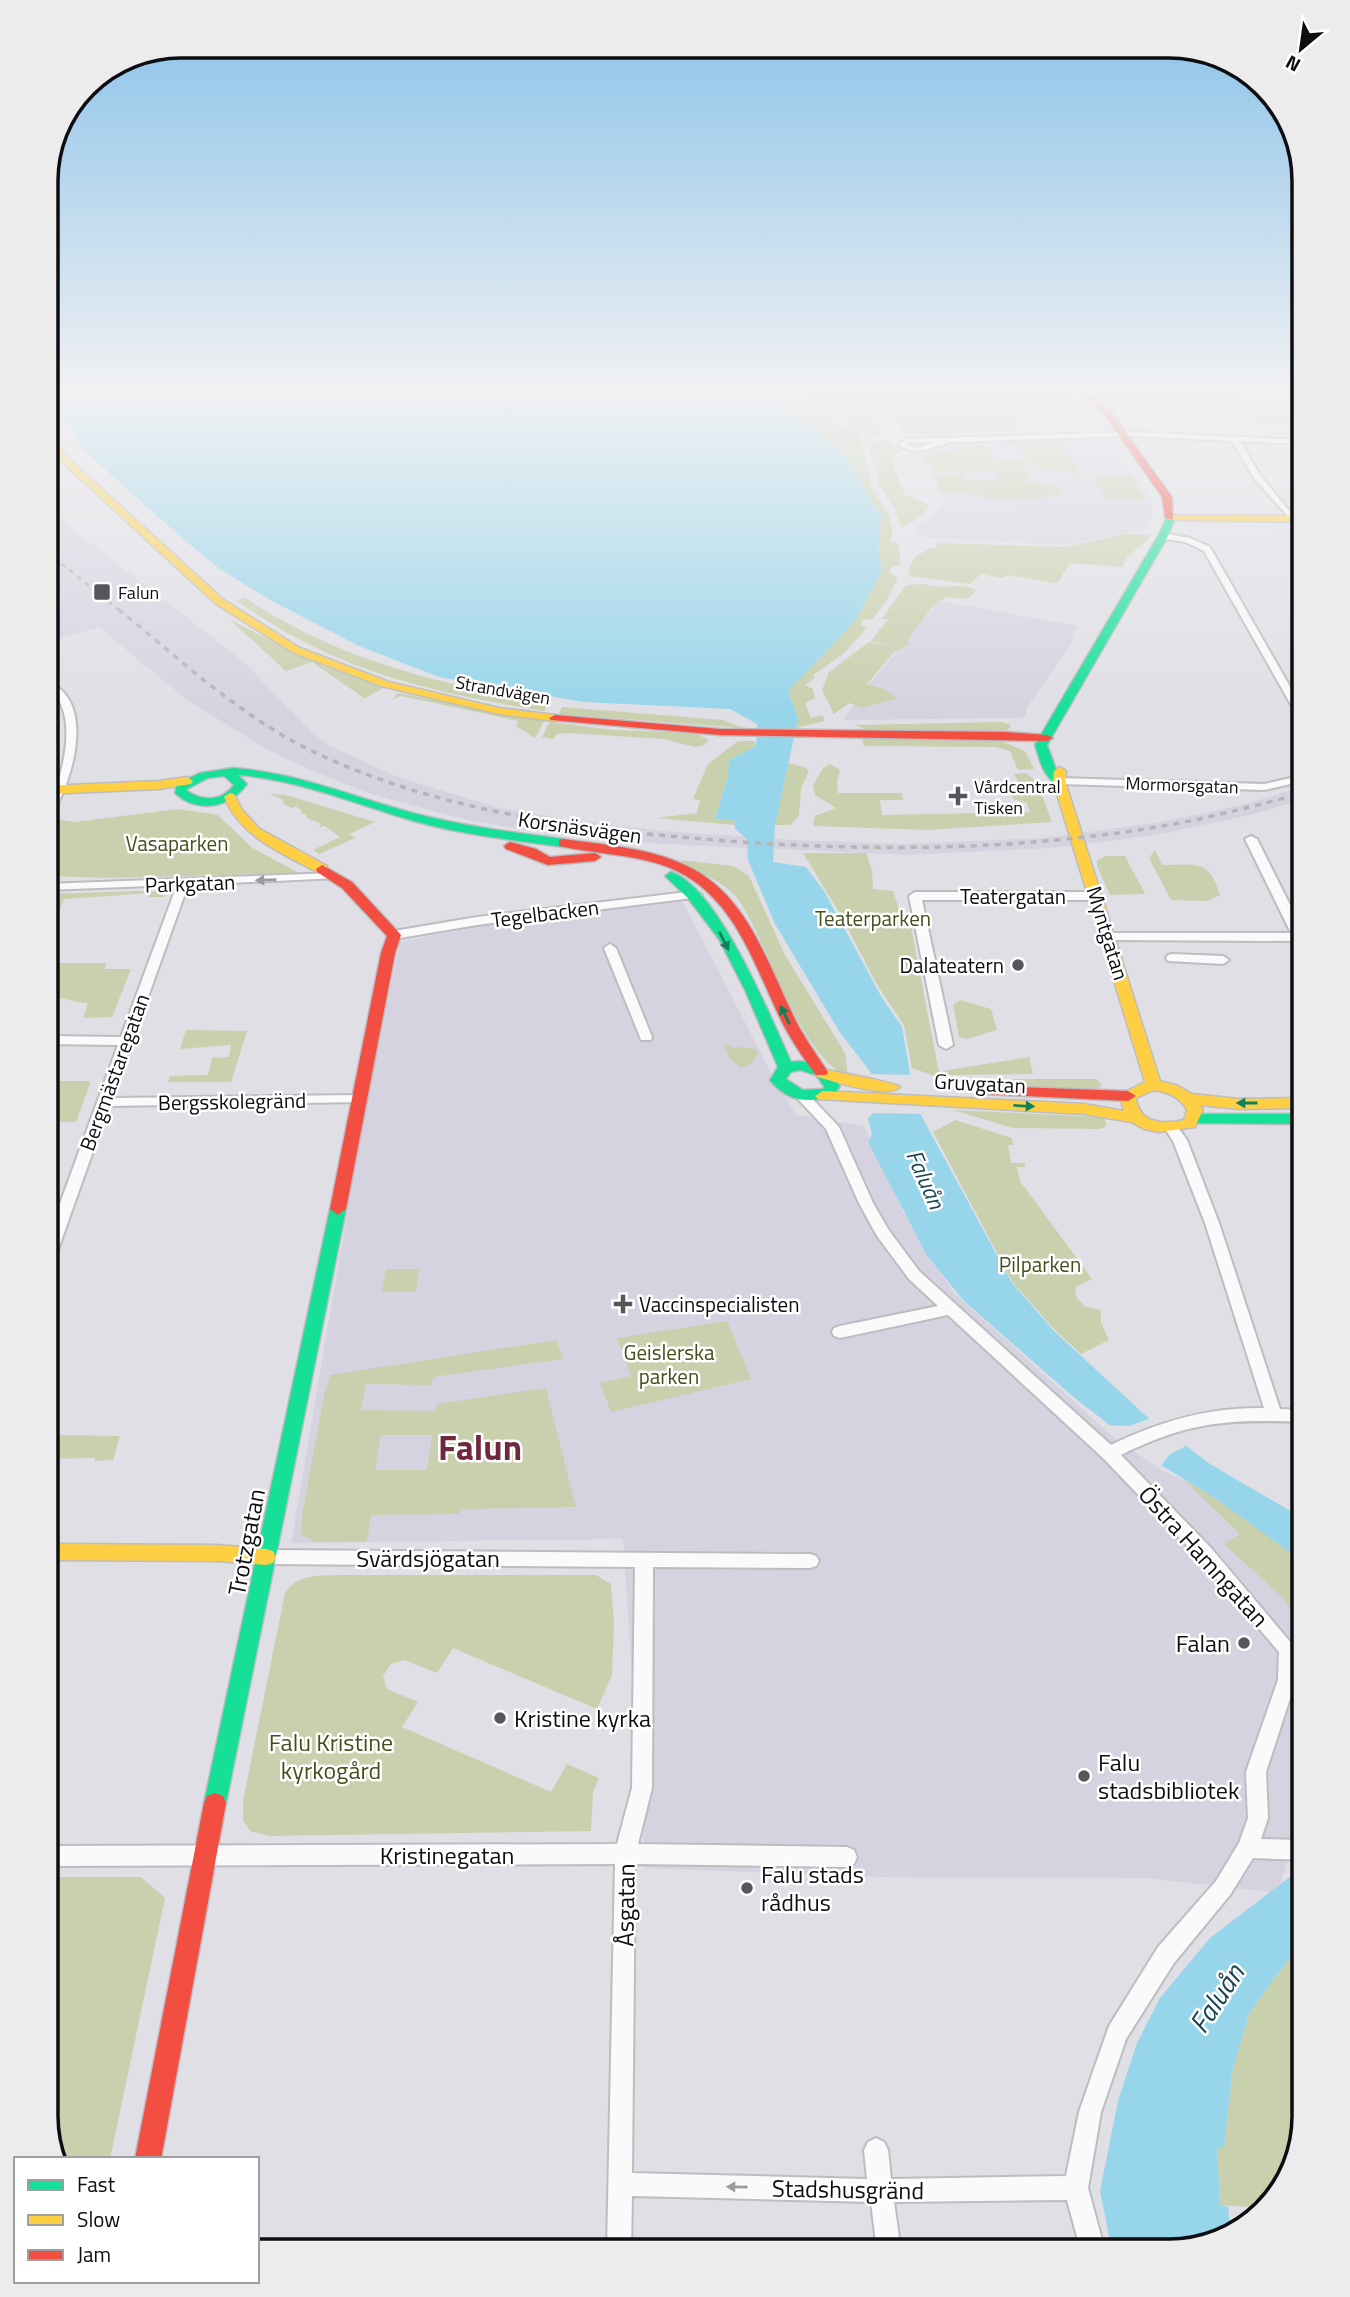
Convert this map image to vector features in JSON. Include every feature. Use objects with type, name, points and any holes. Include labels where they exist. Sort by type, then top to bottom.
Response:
[{"type":"street","name":"Strandvägen","points":[[105,497],[233,612],[296,650],[395,687],[499,711],[589,723],[749,733],[970,734],[1046,738]]},
{"type":"street","points":[[1046,738],[1076,680],[1163,536],[1170,517],[1167,497]]},
{"type":"street","points":[[1278,497],[1292,512]]},
{"type":"street","points":[[1170,517],[1292,518]]},
{"type":"street","points":[[1163,536],[1187,540],[1207,549],[1292,695]]},
{"type":"street","points":[[58,691],[66,699],[71,743],[58,777]]},
{"type":"street","name":"Myntgatan","points":[[1046,738],[1041,745],[1042,751],[1051,773],[1059,781],[1110,937],[1154,1086]]},
{"type":"street","name":"Korsnäsvägen","points":[[184,787],[206,773],[297,780],[433,822],[501,836],[639,855],[687,871],[716,892],[729,907],[801,1046],[822,1073]]},
{"type":"street","points":[[229,774],[241,784],[230,805],[236,814],[283,850],[327,873],[348,888],[378,912],[394,935]]},
{"type":"street","name":"Mormorsgatan","points":[[1059,781],[1264,787],[1292,781]]},
{"type":"street","points":[[58,793],[159,785],[184,787],[191,800],[236,814]]},
{"type":"street","name":"Korsnäsvägen","points":[[200,802],[258,787],[290,787],[391,820],[517,848],[544,860],[591,857],[632,862],[667,874],[696,895],[713,919],[786,1068],[780,1073],[780,1082],[788,1090],[802,1096]]},
{"type":"street","points":[[1251,839],[1292,919]]},
{"type":"street","points":[[562,860],[573,851],[566,843]]},
{"type":"street","name":"Parkgatan","points":[[58,887],[183,884],[327,873]]},
{"type":"street","name":"Bergmästaregatan","points":[[58,1229],[183,884]]},
{"type":"street","points":[[696,895],[716,892]]},
{"type":"street","name":"Tegelbacken","points":[[394,935],[477,921],[696,895]]},
{"type":"street","name":"Teatergatan","points":[[946,1045],[915,896],[1096,896]]},
{"type":"street","name":"Trotzgatan","points":[[148,2157],[205,1854],[358,1100],[369,1058],[388,953],[394,935]]},
{"type":"street","points":[[1110,937],[1292,940]]},
{"type":"street","points":[[610,948],[646,1037]]},
{"type":"street","points":[[1172,958],[1223,960]]},
{"type":"street","points":[[58,1040],[124,1041]]},
{"type":"street","name":"Gruvgatan","points":[[786,1068],[807,1066],[871,1092]]},
{"type":"street","points":[[822,1073],[832,1086],[829,1092],[822,1096]]},
{"type":"street","points":[[1190,1099],[1195,1110],[1193,1119],[1185,1126],[1172,1129],[1144,1124],[1128,1110],[1128,1096],[1143,1087],[1154,1086],[1168,1087],[1190,1099],[1232,1103],[1292,1103]]},
{"type":"street","name":"Gruvgatan","points":[[802,1096],[871,1092],[931,1095],[1084,1109],[1133,1117]]},
{"type":"street","name":"Gruvgatan","points":[[931,1095],[1128,1096]]},
{"type":"street","name":"Östra Hamngatan","points":[[802,1096],[832,1127],[882,1232],[914,1275],[1109,1453],[1205,1553],[1287,1650],[1287,1679],[1256,1772],[1258,1818],[1248,1848],[1223,1888],[1166,1955],[1117,2034],[1090,2112],[1076,2188],[1090,2239]]},
{"type":"street","name":"Östra Hamngatan","points":[[822,1096],[834,1119],[832,1127]]},
{"type":"street","name":"Bergsskolegränd","points":[[105,1102],[358,1100]]},
{"type":"street","points":[[1193,1119],[1292,1119]]},
{"type":"street","points":[[1172,1129],[1180,1139],[1212,1223],[1274,1415]]},
{"type":"street","points":[[840,1332],[949,1309]]},
{"type":"street","points":[[1109,1453],[1178,1425],[1218,1416],[1292,1416]]},
{"type":"street","name":"Svärdsjögatan","points":[[58,1552],[217,1553],[266,1557],[810,1560]]},
{"type":"street","name":"Åsgatan","points":[[619,2239],[625,1854],[642,1788],[643,1560]]},
{"type":"street","points":[[1248,1848],[1292,1850]]},
{"type":"street","name":"Kristinegatan","points":[[58,1856],[625,1854],[848,1857]]},
{"type":"street","points":[[876,2150],[878,2191],[885,2206],[888,2239]]},
{"type":"street","name":"Stadshusgränd","points":[[620,2184],[878,2191],[1076,2188]]},
{"type":"shaded area","points":[[942,497],[1151,497],[1153,510],[1147,529],[1065,545],[921,537],[915,528],[945,505]]},
{"type":"shaded area","points":[[58,518],[243,661],[313,734],[330,746],[395,776],[495,807],[570,820],[663,831],[906,844],[1043,838],[1155,823],[1242,805],[1292,790],[1292,803],[1254,814],[1165,833],[1104,842],[1049,848],[909,855],[624,842],[548,834],[463,819],[374,795],[310,770],[265,748],[187,700],[99,627],[58,639]]},
{"type":"shaded area","points":[[939,601],[1079,626],[1072,637],[1075,638],[1026,709],[1026,715],[1021,718],[843,720],[869,684]]},
{"type":"shaded area","points":[[681,898],[766,1063],[796,1115],[864,1126],[903,1212],[953,1292],[1113,1437],[1164,1472],[1183,1479],[1292,1558],[1292,1844],[1278,1893],[1145,1878],[879,1877],[645,1868],[623,1539],[291,1543],[366,1103],[400,942],[474,927]]},
{"type":"green space","points":[[868,497],[878,497],[888,513],[893,530],[890,541],[898,544],[901,565],[892,567],[889,572],[898,578],[885,603],[872,619],[863,620],[860,625],[867,628],[842,655],[813,675],[815,678],[805,685],[813,689],[815,698],[805,703],[811,718],[823,715],[824,721],[796,728],[798,718],[788,691],[854,622],[882,570],[878,553],[881,514]]},
{"type":"green space","points":[[887,497],[910,497],[930,505],[924,514],[901,528],[895,509]]},
{"type":"green space","points":[[985,497],[1046,497],[1042,498],[989,500]]},
{"type":"green space","points":[[1104,497],[1146,499],[1106,500]]},
{"type":"green space","points":[[1126,534],[1151,535],[1128,558],[1123,567],[1070,563],[1058,582],[981,574],[970,584],[910,576],[908,571],[914,558],[931,547],[937,548],[935,543],[1065,547]]},
{"type":"green space","points":[[925,584],[938,587],[963,586],[976,590],[968,599],[946,597],[932,607],[908,640],[909,644],[894,652],[867,684],[885,689],[897,698],[862,708],[849,703],[834,714],[822,690],[829,672],[869,642],[891,646],[871,641],[888,619],[882,619],[906,585]]},
{"type":"green space","points":[[245,598],[317,638],[390,667],[548,704],[544,711],[460,695],[383,675],[309,644],[236,600]]},
{"type":"green space","points":[[229,619],[313,662],[379,685],[382,689],[357,702],[364,698],[312,662],[286,671]]},
{"type":"green space","points":[[398,693],[544,721],[535,738],[516,726],[519,721],[401,696],[393,699]]},
{"type":"green space","points":[[562,707],[722,720],[744,728],[559,714]]},
{"type":"green space","points":[[550,722],[614,730],[695,733],[709,740],[704,745],[695,747],[663,739],[569,733],[557,734],[553,739],[542,737]]},
{"type":"green space","points":[[1002,722],[1010,725],[1010,728],[1005,731],[867,730],[855,725]]},
{"type":"green space","points":[[862,738],[1001,741],[1025,751],[1034,769],[1018,770],[1010,751],[996,747],[864,746]]},
{"type":"green space","points":[[738,741],[754,741],[756,746],[729,760],[728,775],[715,818],[734,820],[735,825],[656,818],[697,813],[700,800],[693,799],[708,764]]},
{"type":"green space","points":[[788,763],[809,771],[801,788],[799,816],[790,825],[775,825]]},
{"type":"green space","points":[[830,764],[840,770],[838,793],[902,793],[903,800],[880,800],[882,815],[1030,812],[1027,803],[1013,799],[1011,792],[1024,792],[1014,774],[1026,773],[1037,782],[1052,822],[927,830],[813,826],[815,816],[836,808],[815,795],[813,785],[823,768]]},
{"type":"green space","points":[[270,794],[286,795],[375,822],[349,834],[355,838],[319,854],[313,850],[340,837],[325,826],[319,827],[321,824],[307,818],[306,814],[301,814],[302,811],[296,806],[291,808],[283,803],[284,800]]},
{"type":"green space","name":"Vasaparken","points":[[178,809],[218,815],[251,847],[299,873],[109,878],[58,876],[58,820],[75,822]]},
{"type":"green space","points":[[1155,850],[1162,865],[1192,865],[1206,869],[1216,883],[1220,895],[1208,901],[1171,900],[1149,858]]},
{"type":"green space","name":"Teaterparken","points":[[803,853],[866,853],[872,870],[873,889],[893,891],[903,922],[910,922],[940,1078],[912,1068],[904,1025],[877,985],[842,917]]},
{"type":"green space","points":[[1106,856],[1125,856],[1145,894],[1110,895],[1097,866],[1097,861]]},
{"type":"green space","points":[[680,860],[733,866],[749,876],[785,955],[845,1053],[848,1077],[830,1065],[814,1046],[786,998],[751,922],[734,894]]},
{"type":"green space","points":[[139,891],[161,892],[165,897],[149,897],[150,893],[64,899],[58,915],[58,894]]},
{"type":"green space","points":[[58,963],[106,963],[105,969],[131,969],[112,1017],[83,1018],[88,1003],[58,997]]},
{"type":"green space","points":[[960,1000],[991,1009],[997,1030],[967,1039],[959,1037],[953,1005]]},
{"type":"green space","points":[[186,1030],[247,1031],[231,1082],[168,1082],[170,1076],[208,1075],[212,1058],[229,1057],[231,1045],[180,1049]]},
{"type":"green space","points":[[724,1044],[754,1048],[758,1053],[753,1062],[741,1068],[730,1059]]},
{"type":"green space","points":[[1029,1057],[1033,1074],[945,1075],[943,1071]]},
{"type":"green space","points":[[1097,1079],[1102,1085],[1097,1089],[964,1084],[964,1080]]},
{"type":"green space","points":[[58,1081],[91,1081],[76,1122],[58,1122]]},
{"type":"green space","points":[[953,1110],[1099,1117],[1104,1118],[1107,1125],[1101,1129],[1013,1128]]},
{"type":"green space","name":"Pilparken","points":[[955,1120],[1012,1138],[1013,1145],[1008,1145],[1011,1163],[1025,1163],[1025,1167],[1017,1167],[1020,1181],[1092,1279],[1076,1287],[1075,1295],[1084,1306],[1101,1310],[1101,1322],[1109,1340],[1081,1354],[1055,1330],[1013,1283],[933,1132]]},
{"type":"green space","points":[[386,1269],[419,1269],[416,1292],[382,1292]]},
{"type":"green space","name":"Geislerska parken","points":[[727,1321],[751,1379],[611,1412],[600,1383],[631,1376],[617,1338]]},
{"type":"green space","points":[[556,1340],[563,1359],[433,1377],[431,1385],[366,1384],[361,1410],[435,1411],[437,1404],[546,1388],[576,1507],[460,1509],[459,1514],[371,1515],[367,1542],[314,1542],[301,1534],[302,1516],[330,1375]],"holes":[[[381,1435],[432,1435],[427,1470],[375,1470]]]},
{"type":"green space","points":[[58,1435],[120,1436],[113,1460],[95,1461],[95,1458],[58,1459]]},
{"type":"green space","points":[[1183,1479],[1263,1530],[1292,1555],[1292,1612],[1284,1599],[1224,1544],[1240,1534]]},
{"type":"green space","name":"Falu Kristine kyrkogård","points":[[340,1575],[596,1575],[611,1584],[614,1624],[612,1675],[597,1709],[453,1648],[437,1673],[405,1660],[391,1664],[383,1676],[387,1689],[418,1702],[402,1727],[551,1792],[567,1764],[599,1778],[593,1792],[591,1831],[268,1836],[250,1831],[243,1820],[243,1801],[285,1593],[303,1579]]},
{"type":"green space","points":[[58,1877],[141,1877],[165,1898],[110,2157],[65,2157],[58,2124]]},
{"type":"green space","points":[[1292,1954],[1291,2132],[1280,2170],[1252,2207],[1220,2205],[1217,2146],[1224,2146],[1232,2073],[1249,2013]]},
{"type":"water","name":"Faluån","points":[[136,497],[868,497],[881,514],[878,553],[882,570],[854,622],[788,691],[798,719],[775,825],[773,862],[806,867],[824,891],[882,998],[902,1027],[910,1073],[922,1117],[1012,1283],[1054,1331],[1145,1415],[1210,1464],[1292,1512],[1292,1554],[1215,1498],[1161,1465],[1071,1395],[963,1300],[926,1254],[868,1142],[872,1134],[868,1118],[874,1113],[871,1073],[839,1031],[775,924],[748,860],[747,839],[735,829],[734,820],[715,819],[728,775],[729,760],[756,746],[757,724],[730,709],[584,702],[439,677],[359,646],[272,601],[221,570]]},
{"type":"water","name":"Faluån","points":[[1292,1875],[1292,1954],[1249,2013],[1232,2073],[1224,2147],[1217,2147],[1220,2205],[1228,2207],[1230,2223],[1208,2233],[1185,2238],[1110,2239],[1100,2191],[1118,2101],[1137,2043],[1160,1998],[1210,1938]]},
{"type":"pier","points":[[869,1074],[914,1075],[925,1114],[872,1113]]},
{"type":"pier","points":[[1151,1418],[1186,1446],[1169,1455],[1160,1467],[1104,1425],[1129,1426]]},
{"type":"railway","points":[[58,561],[120,611]]},
{"type":"railway","points":[[118,609],[237,706],[316,753],[401,786],[444,799],[534,819],[669,836],[789,845],[970,846],[1151,828],[1292,796]]},
{"type":"traffic: fast","points":[[1059,781],[1051,773],[1041,745],[1163,536],[1170,518]]},
{"type":"traffic: fast","points":[[229,774],[241,784],[229,797],[222,800],[197,801],[181,793],[181,787],[205,775],[233,771],[266,774],[300,781],[421,819],[563,843]]},
{"type":"traffic: fast","points":[[671,876],[692,894],[725,939],[752,990],[786,1068]]},
{"type":"traffic: fast","points":[[801,1065],[821,1072],[832,1086],[829,1092],[815,1096],[801,1095],[789,1090],[778,1080],[786,1068],[801,1065]]},
{"type":"traffic: fast","points":[[1193,1119],[1292,1119]]},
{"type":"traffic: fast","points":[[215,1803],[338,1209]]},
{"type":"traffic: slow","points":[[106,497],[220,602],[296,650],[385,684],[499,711],[555,718]]},
{"type":"traffic: slow","points":[[1170,517],[1292,519]]},
{"type":"traffic: slow","points":[[1060,771],[1059,781],[1154,1085]]},
{"type":"traffic: slow","points":[[58,789],[159,785],[187,781]]},
{"type":"traffic: slow","points":[[230,797],[236,811],[256,832],[322,869]]},
{"type":"traffic: slow","points":[[823,1074],[870,1085],[892,1087]]},
{"type":"traffic: slow","points":[[1154,1085],[1173,1089],[1188,1099],[1195,1110],[1190,1123],[1159,1127],[1149,1125],[1134,1115],[1129,1107],[1128,1096],[1143,1087],[1154,1085]]},
{"type":"traffic: slow","points":[[823,1096],[1084,1109],[1133,1117]]},
{"type":"traffic: slow","points":[[1190,1099],[1239,1104],[1292,1103]]},
{"type":"traffic: slow","points":[[58,1552],[217,1553],[266,1557]]},
{"type":"traffic: jam","points":[[1167,497],[1170,518]]},
{"type":"traffic: jam","points":[[555,718],[720,732],[1047,738]]},
{"type":"traffic: jam","points":[[563,843],[628,852],[659,860],[689,872],[708,885],[725,901],[739,920],[792,1027],[821,1072]]},
{"type":"traffic: jam","points":[[510,846],[531,852],[548,861],[595,857]]},
{"type":"traffic: jam","points":[[322,869],[347,885],[394,935],[388,953],[338,1209]]},
{"type":"traffic: jam","points":[[989,1091],[1128,1096]]},
{"type":"traffic: jam","points":[[148,2157],[215,1803]]},
{"type":"place","name":"Falun","points":[[102,592]]},
{"type":"place","name":"Vårdcentral Tisken","points":[[958,796]]},
{"type":"place","name":"Dalateatern","points":[[1018,965]]},
{"type":"place","name":"Vaccinspecialisten","points":[[623,1304]]},
{"type":"place","name":"Falan","points":[[1244,1643]]},
{"type":"place","name":"Kristine kyrka","points":[[500,1718]]},
{"type":"place","name":"Falu stadsbibliotek","points":[[1084,1776]]},
{"type":"place","name":"Falu stads rådhus","points":[[747,1888]]},
{"type":"district","name":"Falun","points":[[480,1447]]}]
